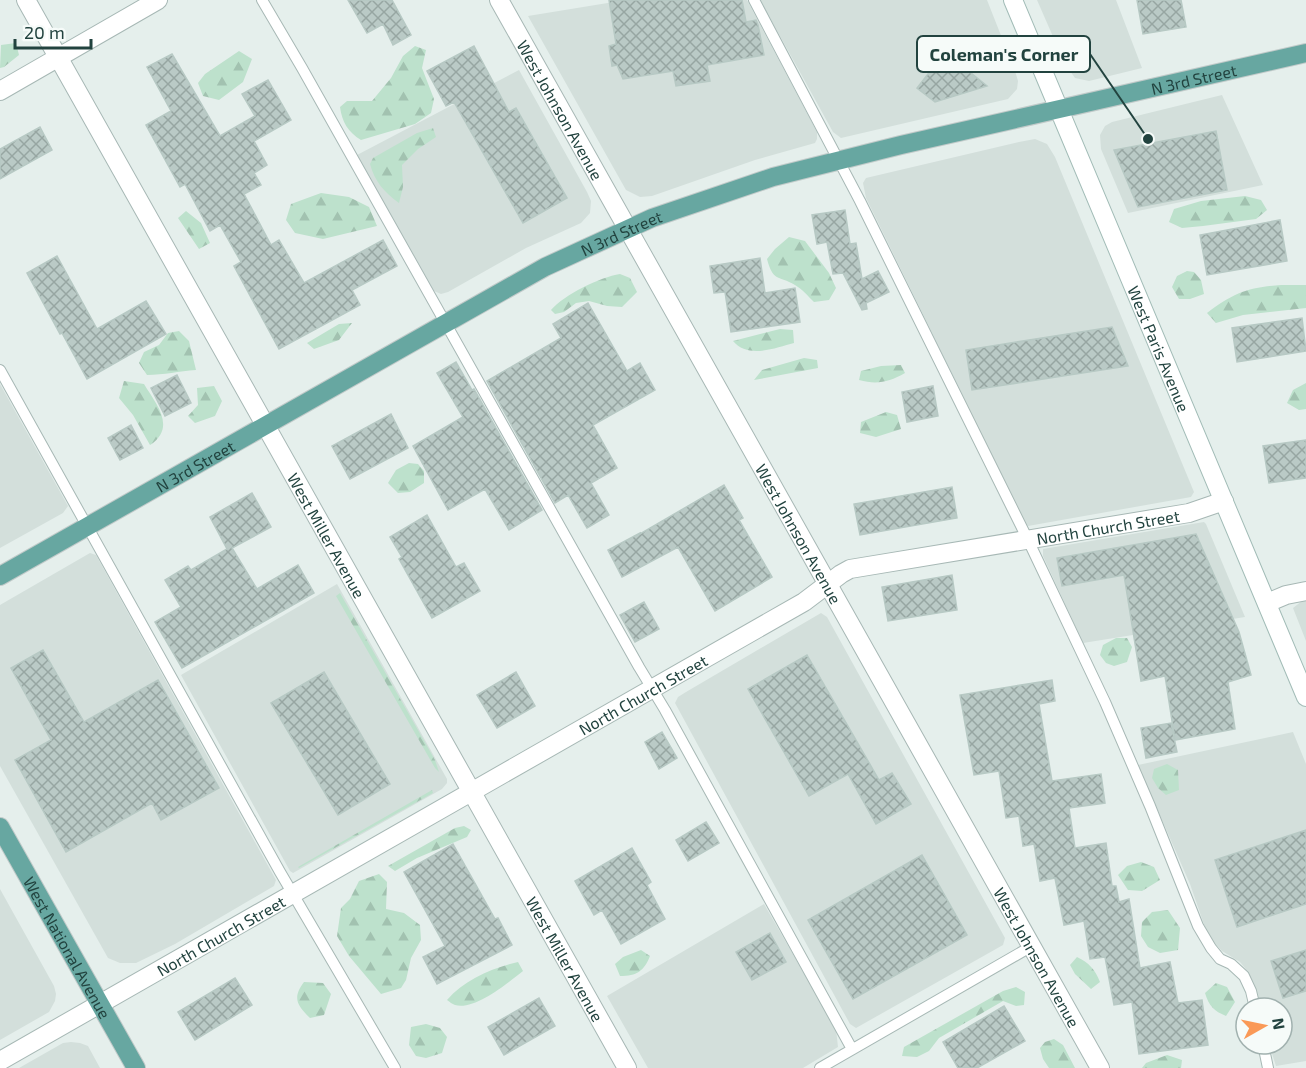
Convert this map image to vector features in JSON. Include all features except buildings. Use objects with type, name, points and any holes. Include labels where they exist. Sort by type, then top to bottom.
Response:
[{"type":"main road","name":"N 3rd Street","points":[[0,576],[545,267],[652,218],[773,177],[901,145],[1306,53]]},
{"type":"main road","name":"West National Avenue","points":[[0,826],[136,1068]]},
{"type":"street","name":"West Miller Avenue","points":[[26,0],[627,1068]]},
{"type":"street","points":[[0,91],[158,0]]},
{"type":"street","name":"West Johnson Avenue","points":[[499,0],[1100,1068]]},
{"type":"street","name":"West Paris Avenue","points":[[1012,0],[1306,697]]},
{"type":"street","name":"North Church Street","points":[[0,1061],[804,602],[850,569],[1189,513],[1224,501]]},
{"type":"street","points":[[1267,603],[1286,595],[1306,591]]},
{"type":"lane","points":[[262,0],[652,688],[852,1049]]},
{"type":"lane","points":[[754,0],[839,161],[1028,540],[1105,702],[1198,926],[1220,958],[1232,964],[1244,976],[1252,996]]},
{"type":"lane","points":[[0,370],[293,895],[395,1068]]},
{"type":"lane","points":[[820,1068],[1032,946]]},
{"type":"shaded area","points":[[626,0],[747,0],[817,132],[815,143],[755,160],[652,196],[640,197],[626,190],[528,16]]},
{"type":"shaded area","points":[[760,0],[987,0],[1015,71],[1018,81],[1017,89],[1008,99],[841,138],[833,132]]},
{"type":"shaded area","points":[[1037,0],[1116,0],[1142,68],[1089,81],[1075,78],[1065,64]]},
{"type":"shaded area","points":[[519,70],[587,192],[591,201],[590,213],[581,223],[526,248],[441,294],[434,291],[357,155]]},
{"type":"shaded area","points":[[1222,95],[1263,185],[1128,213],[1101,149],[1100,135],[1105,126],[1112,122]]},
{"type":"shaded area","points":[[1035,139],[1047,144],[1055,157],[1194,492],[1191,497],[1028,526],[866,198],[863,183],[866,178]]},
{"type":"shaded area","points":[[0,384],[68,506],[63,513],[0,548]]},
{"type":"shaded area","points":[[1204,522],[1245,617],[1083,643],[1043,556],[1043,549]]},
{"type":"shaded area","points":[[90,553],[96,555],[276,880],[274,886],[175,944],[136,963],[120,963],[108,958],[0,766],[0,605]]},
{"type":"shaded area","points":[[337,584],[447,779],[447,783],[442,789],[293,873],[181,675]]},
{"type":"shaded area","points":[[1306,600],[1306,641],[1293,608]]},
{"type":"shaded area","points":[[821,613],[827,617],[1005,938],[1003,945],[856,1028],[850,1024],[675,703],[678,697],[686,692]]},
{"type":"shaded area","points":[[1293,732],[1306,764],[1306,1061],[1276,1066],[1273,1056],[1294,1056],[1294,996],[1257,996],[1254,984],[1245,968],[1240,962],[1222,951],[1208,936],[1190,884],[1138,765]]},
{"type":"shaded area","points":[[0,889],[54,986],[56,994],[49,1012],[0,1040]]},
{"type":"shaded area","points":[[764,904],[836,1029],[838,1047],[803,1068],[648,1068],[607,996]]},
{"type":"shaded area","points":[[71,1042],[88,1046],[100,1068],[19,1068],[63,1043]]},
{"type":"green space","points":[[16,43],[19,55],[0,68],[1,45]]},
{"type":"green space","points":[[415,46],[426,50],[422,68],[434,99],[431,113],[415,124],[361,140],[346,126],[340,107],[347,101],[372,101],[391,78],[403,56]]},
{"type":"green space","points":[[239,51],[252,59],[243,82],[219,100],[203,96],[198,83],[205,74]]},
{"type":"green space","points":[[433,128],[436,137],[418,149],[402,165],[403,187],[399,203],[381,186],[370,164],[373,158],[417,133]]},
{"type":"green space","points":[[321,193],[349,197],[369,207],[377,226],[323,239],[295,233],[286,220],[291,204]]},
{"type":"green space","points":[[1245,196],[1261,200],[1267,210],[1256,219],[1203,226],[1182,228],[1169,222],[1174,209],[1201,201]]},
{"type":"green space","points":[[186,211],[201,223],[210,243],[199,249],[178,218]]},
{"type":"green space","points":[[789,237],[805,241],[829,273],[836,288],[829,300],[814,302],[798,287],[774,275],[767,259]]},
{"type":"green space","points":[[1187,271],[1194,272],[1201,280],[1204,294],[1190,299],[1179,299],[1172,287],[1177,276]]},
{"type":"green space","points":[[620,274],[630,278],[637,292],[622,307],[589,301],[576,303],[564,312],[555,314],[551,310],[564,298],[583,288]]},
{"type":"green space","points":[[1281,285],[1306,285],[1306,308],[1243,315],[1216,323],[1207,313],[1225,300],[1242,292]]},
{"type":"green space","points":[[352,323],[339,340],[314,349],[307,343],[339,324]]},
{"type":"green space","points":[[780,329],[793,330],[794,343],[754,351],[746,350],[733,341]]},
{"type":"green space","points":[[179,331],[189,341],[196,370],[147,375],[139,363],[144,352],[159,345],[168,333]]},
{"type":"green space","points":[[804,358],[817,360],[818,368],[754,380],[762,370]]},
{"type":"green space","points":[[901,365],[905,373],[894,379],[883,382],[859,380],[861,371],[881,366]]},
{"type":"green space","points":[[124,381],[144,384],[162,415],[162,431],[150,445],[133,415],[119,398]]},
{"type":"green space","points":[[1306,383],[1306,409],[1299,410],[1287,403],[1293,390]]},
{"type":"green space","points":[[214,386],[222,401],[215,416],[195,423],[188,416],[198,405],[197,388]]},
{"type":"green space","points":[[886,412],[897,415],[901,429],[876,437],[860,433],[861,422]]},
{"type":"green space","points":[[409,463],[418,464],[424,471],[424,483],[410,492],[398,493],[388,483],[396,470]]},
{"type":"green space","points":[[340,593],[435,760],[439,772],[336,596]]},
{"type":"green space","points":[[1116,638],[1127,638],[1132,647],[1127,662],[1114,666],[1106,663],[1100,655],[1103,645]]},
{"type":"green space","points":[[1167,764],[1178,770],[1179,790],[1166,795],[1152,778],[1154,769]]},
{"type":"green space","points":[[432,790],[433,793],[298,867]]},
{"type":"green space","points":[[464,826],[471,830],[467,837],[417,858],[395,871],[388,866],[455,828]]},
{"type":"green space","points":[[1141,862],[1154,867],[1160,880],[1142,891],[1128,890],[1118,875],[1127,866]]},
{"type":"green space","points":[[379,874],[387,882],[386,909],[404,913],[420,925],[421,940],[411,958],[406,980],[401,988],[381,994],[349,956],[337,936],[341,908],[350,899],[359,881]]},
{"type":"green space","points":[[1168,910],[1180,928],[1178,950],[1160,953],[1148,947],[1141,936],[1142,922],[1152,912]]},
{"type":"green space","points":[[641,950],[650,956],[645,965],[635,974],[620,976],[615,964],[623,957]]},
{"type":"green space","points":[[1077,957],[1091,967],[1098,977],[1100,982],[1091,989],[1075,974],[1070,965]]},
{"type":"green space","points":[[518,962],[523,971],[481,1000],[463,1006],[455,1005],[447,1000],[462,986],[479,976]]},
{"type":"green space","points":[[304,982],[323,983],[331,994],[324,1015],[310,1018],[299,1005],[297,997]]},
{"type":"green space","points":[[1216,983],[1227,987],[1234,1004],[1226,1016],[1212,1008],[1205,993]]},
{"type":"green space","points":[[1016,987],[1025,992],[1024,1005],[1016,1006],[1003,1001],[939,1038],[929,1051],[917,1057],[902,1056],[904,1047],[1003,991]]},
{"type":"green space","points":[[426,1024],[440,1028],[447,1037],[442,1053],[426,1058],[416,1056],[409,1045],[411,1027]]},
{"type":"green space","points":[[1054,1039],[1063,1045],[1075,1068],[1049,1068],[1040,1048],[1045,1042]]},
{"type":"green space","points":[[1167,1055],[1182,1060],[1181,1068],[1142,1068],[1146,1063]]},
{"type":"place","name":"Coleman's Corner","points":[[1148,139]]}]
